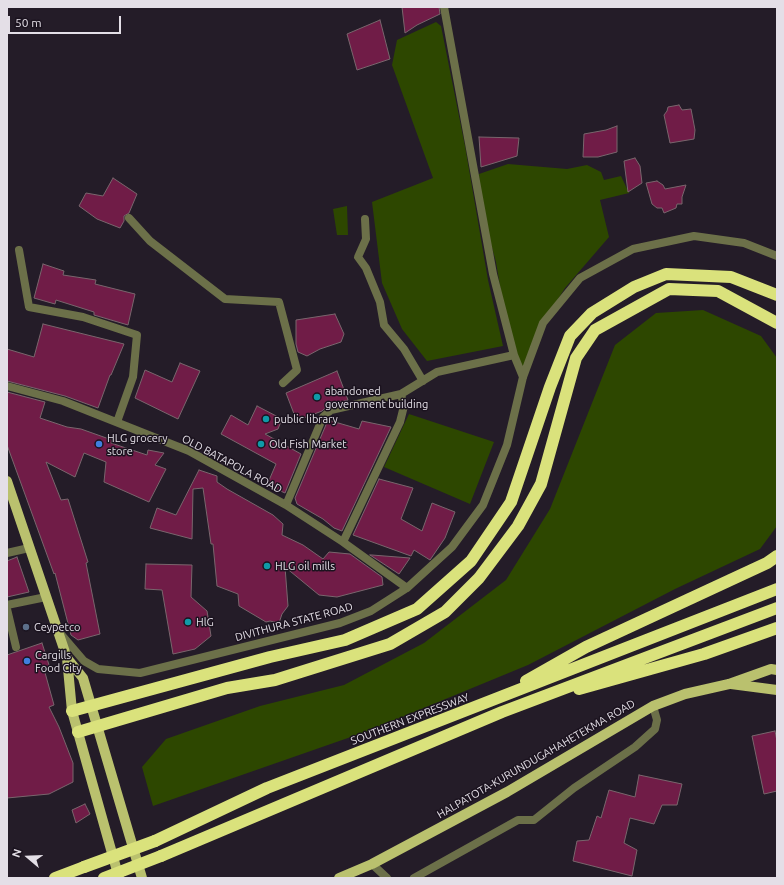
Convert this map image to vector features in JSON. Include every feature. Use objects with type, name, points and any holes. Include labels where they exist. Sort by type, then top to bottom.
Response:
[{"type":"highway","points":[[72,711],[270,657],[345,640],[417,609],[471,561],[512,502],[550,387],[570,336],[592,313],[634,286],[666,274],[731,277],[777,295]]},
{"type":"highway","points":[[78,732],[227,688],[275,680],[390,644],[444,612],[479,578],[518,526],[541,484],[576,358],[595,330],[668,288],[718,291],[777,323]]},
{"type":"highway","points":[[489,702],[586,647],[767,563],[777,556]]},
{"type":"highway","name":"SOUTHERN EXPRESSWAY","points":[[55,878],[155,841],[267,788],[777,589]]},
{"type":"highway","points":[[104,878],[161,856],[502,712],[777,608]]},
{"type":"highway","points":[[502,712],[704,654],[777,628]]},
{"type":"main road","points":[[7,481],[67,658],[72,711],[119,878]]},
{"type":"main road","points":[[67,658],[83,678],[142,878]]},
{"type":"main road","name":"HALPATOTA-KURUNDUGAHAHETEKMA ROAD","points":[[339,878],[372,864],[507,792],[653,706],[685,694],[729,684],[771,670],[777,670]]},
{"type":"main road","name":"HALPATOTA-KURUNDUGAHAHETEKMA ROAD","points":[[729,684],[777,690]]},
{"type":"street","points":[[444,7],[493,274],[514,355],[523,377]]},
{"type":"street","points":[[129,218],[150,241],[225,299],[279,302],[297,370],[283,382]]},
{"type":"street","points":[[365,219],[366,239],[358,257],[366,268],[380,302],[384,325],[404,349],[423,381]]},
{"type":"street","name":"DIVITHURA STATE ROAD","points":[[57,630],[84,660],[98,669],[140,673],[340,623],[371,611],[407,588],[452,547],[483,505],[507,445],[523,377],[543,324],[580,278],[633,249],[694,236],[744,243],[777,256]]},
{"type":"street","points":[[19,250],[30,307],[83,317],[137,335],[133,377],[117,422]]},
{"type":"street","points":[[286,505],[323,417],[331,410],[400,394],[437,372],[514,355]]},
{"type":"street","name":"OLD BATAPOLA ROAD","points":[[7,386],[63,401],[190,451],[286,505],[343,542],[407,588]]},
{"type":"street","points":[[343,542],[400,422],[404,406],[400,394]]},
{"type":"street","points":[[7,553],[29,548]]},
{"type":"street","points":[[7,605],[46,597]]},
{"type":"street","points":[[7,609],[16,647]]},
{"type":"street","points":[[414,878],[518,820],[534,820],[574,788],[635,747],[655,729],[657,720],[653,706]]},
{"type":"street","points":[[372,864],[387,878]]},
{"type":"green space","points":[[436,22],[441,26],[465,146],[488,280],[503,346],[427,361],[402,329],[382,283],[372,202],[433,178],[392,65],[397,40]]},
{"type":"green space","points":[[508,164],[567,169],[587,165],[601,172],[604,180],[621,176],[629,193],[600,200],[609,237],[565,288],[543,323],[523,377],[508,334],[496,262],[481,208],[479,174]]},
{"type":"green space","points":[[347,206],[348,235],[337,235],[333,209]]},
{"type":"green space","points":[[703,310],[761,336],[777,358],[777,526],[760,549],[675,589],[528,665],[368,731],[153,806],[142,767],[166,739],[260,706],[344,685],[424,643],[506,580],[550,509],[615,345],[656,313]]},
{"type":"green space","points":[[409,414],[494,442],[470,504],[384,467]]},
{"type":"building","points":[[402,7],[439,7],[440,14],[417,25],[405,33]]},
{"type":"building","points":[[380,20],[390,59],[357,70],[347,34]]},
{"type":"building","points":[[679,105],[682,110],[691,109],[695,130],[694,139],[670,143],[664,115],[668,107]]},
{"type":"building","points":[[617,126],[617,152],[598,157],[583,157],[584,134],[606,130]]},
{"type":"building","points":[[479,137],[519,138],[517,156],[481,167]]},
{"type":"building","points":[[635,158],[640,166],[642,183],[628,192],[624,161]]},
{"type":"building","points":[[113,178],[137,194],[129,213],[124,216],[124,221],[120,228],[97,219],[79,206],[86,193],[103,196]]},
{"type":"building","points":[[657,181],[663,185],[665,189],[686,185],[682,197],[682,204],[677,204],[676,208],[664,213],[662,208],[657,208],[652,204],[646,183]]},
{"type":"building","points":[[43,264],[64,271],[63,275],[96,280],[95,284],[135,294],[128,325],[94,315],[94,312],[56,300],[55,304],[34,298]]},
{"type":"building","points":[[335,314],[344,334],[341,342],[320,349],[307,356],[298,352],[296,344],[296,320]]},
{"type":"building","points":[[43,324],[124,344],[110,375],[98,408],[65,396],[7,381],[7,349],[34,357]]},
{"type":"building","points":[[180,363],[200,371],[178,419],[135,398],[145,370],[172,382]]},
{"type":"building","name":"abandoned government building","points":[[337,371],[348,400],[329,405],[322,411],[301,419],[296,419],[286,393]]},
{"type":"building","points":[[7,392],[45,402],[40,418],[67,427],[81,429],[112,440],[111,443],[147,455],[148,450],[164,453],[155,465],[166,469],[149,502],[104,482],[106,462],[84,453],[75,477],[46,462],[61,500],[68,499],[88,562],[86,563],[100,634],[78,640],[71,635],[55,573],[54,574],[7,445]]},
{"type":"building","name":"Old Fish Market","points":[[257,406],[282,419],[278,429],[265,434],[301,454],[285,493],[267,485],[276,464],[221,434],[231,415],[248,425]]},
{"type":"building","points":[[328,420],[359,429],[362,421],[391,427],[342,531],[334,528],[323,519],[297,504],[295,498]]},
{"type":"building","points":[[199,470],[217,476],[217,482],[227,489],[273,515],[283,524],[282,535],[303,545],[323,559],[329,552],[350,554],[382,577],[383,585],[337,597],[319,595],[285,567],[288,606],[282,614],[279,623],[270,621],[266,622],[239,606],[238,594],[217,586],[213,544],[211,544],[203,488],[193,489],[192,539],[150,528],[157,508],[176,515]]},
{"type":"building","points":[[379,479],[413,488],[401,519],[422,531],[432,503],[455,512],[445,538],[430,560],[414,550],[411,556],[353,535]]},
{"type":"building","points":[[370,555],[372,555],[410,558],[399,574]]},
{"type":"building","points":[[17,557],[29,592],[7,597],[7,561]]},
{"type":"building","points":[[146,564],[192,565],[191,597],[207,611],[211,636],[195,649],[173,654],[162,590],[145,589]]},
{"type":"building","points":[[42,643],[50,668],[44,669],[54,705],[49,707],[59,727],[73,763],[73,782],[49,794],[7,798],[7,655]]},
{"type":"building","points":[[775,731],[777,741],[777,791],[764,794],[752,736]]},
{"type":"building","points":[[639,775],[682,784],[677,805],[662,805],[654,824],[630,818],[624,843],[637,850],[632,876],[573,861],[577,841],[589,840],[597,816],[601,818],[609,790],[635,797]]},
{"type":"building","points":[[85,804],[90,814],[76,823],[72,810]]},
{"type":"place","name":"abandoned government building","points":[[317,397]]},
{"type":"place","name":"public library","points":[[266,419]]},
{"type":"place","name":"HLG grocery store","points":[[99,444]]},
{"type":"place","name":"Old Fish Market","points":[[261,444]]},
{"type":"place","name":"HLG oil mills","points":[[267,566]]},
{"type":"place","name":"HlG","points":[[188,622]]},
{"type":"place","name":"Ceypetco","points":[[26,627]]},
{"type":"place","name":"Cargills Food City","points":[[27,661]]}]
